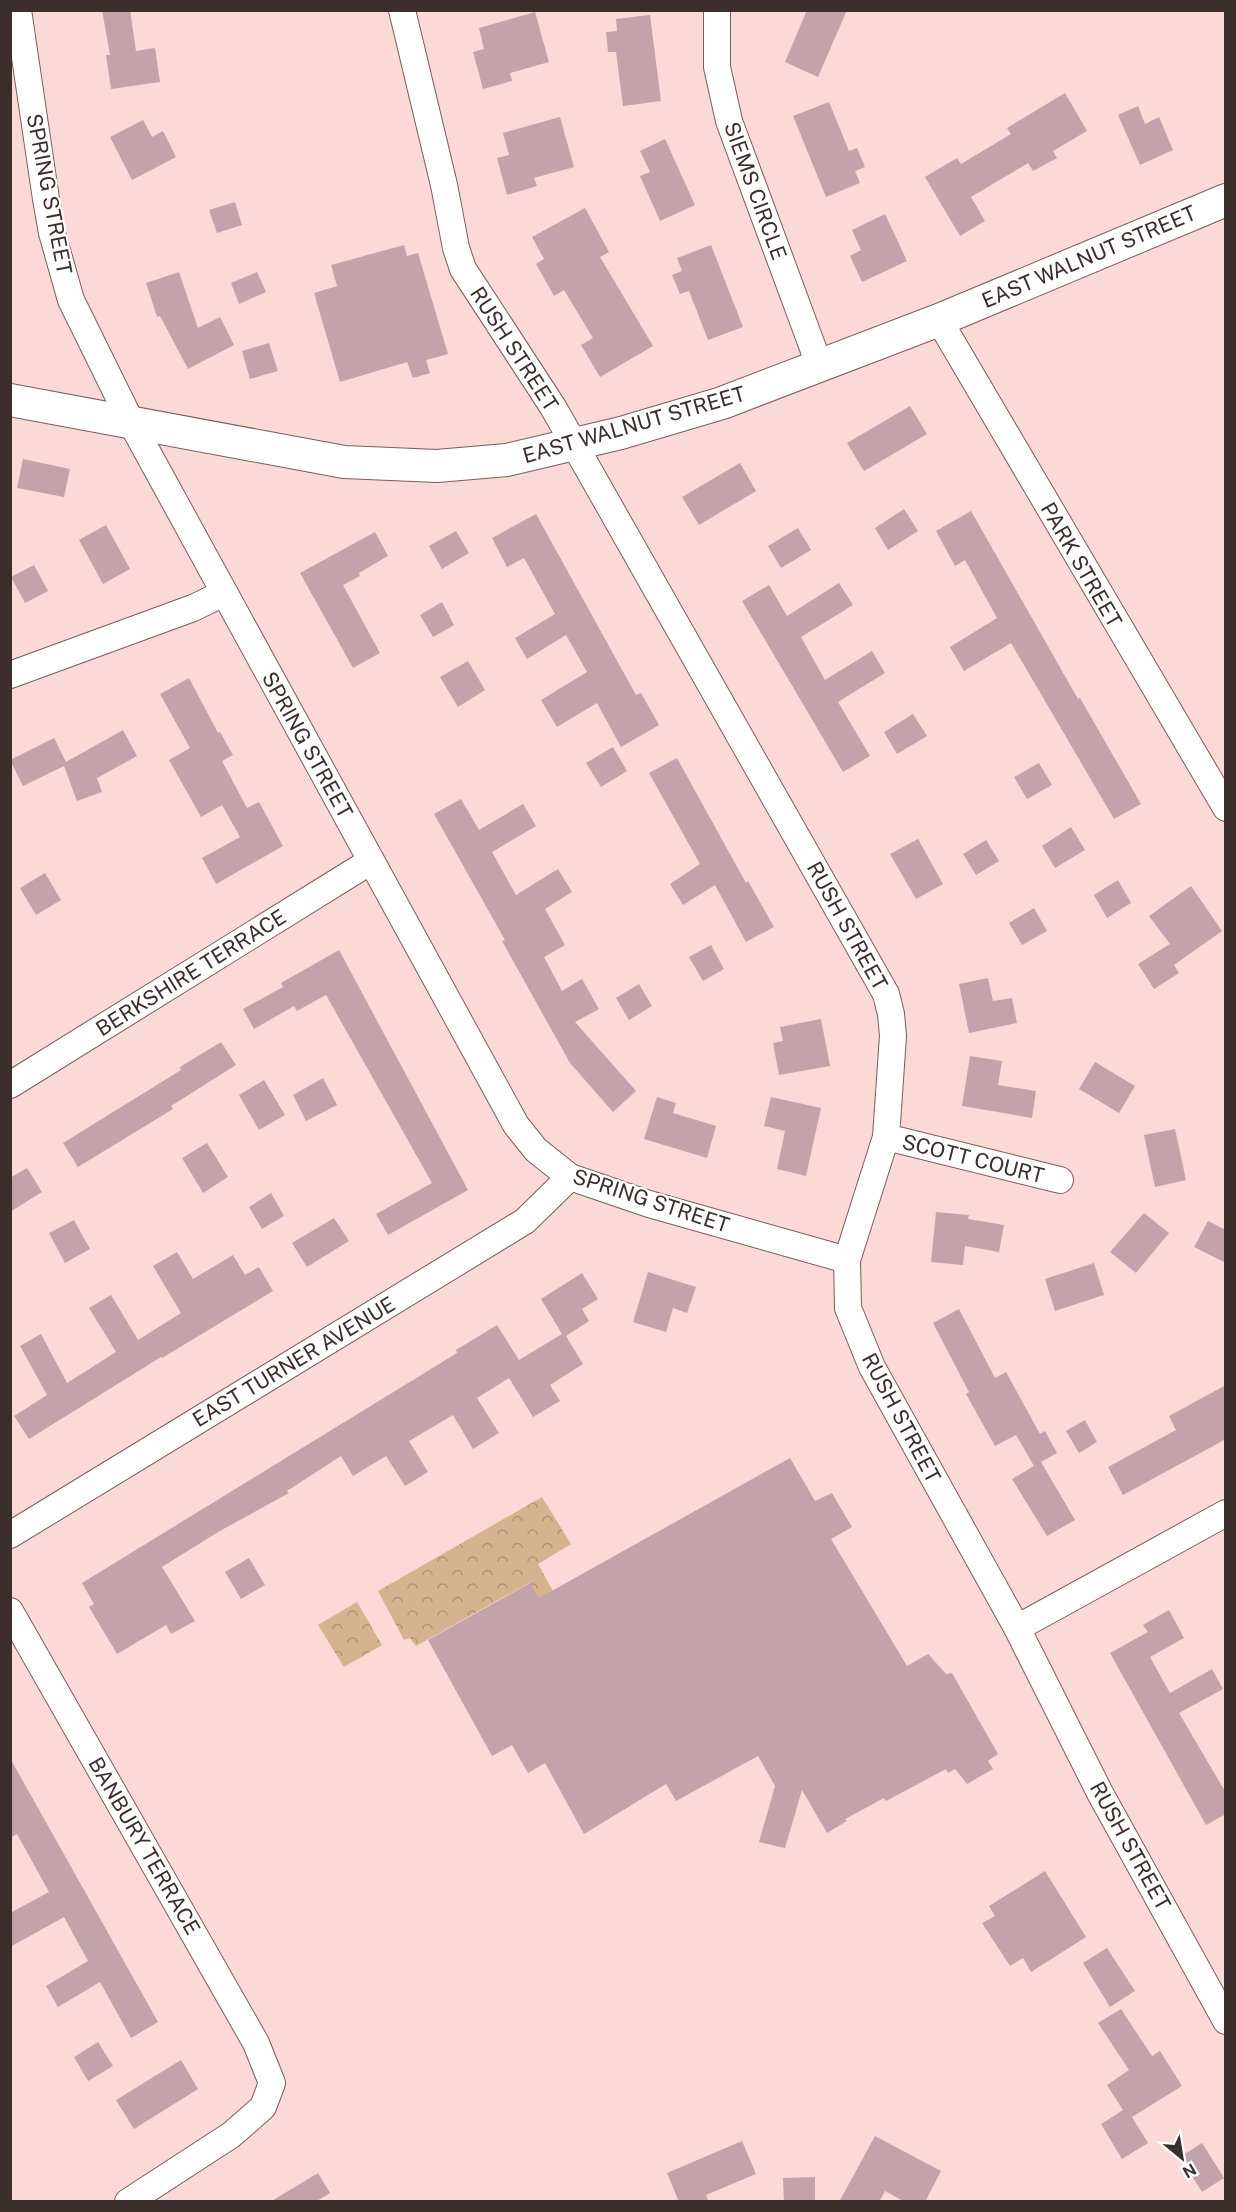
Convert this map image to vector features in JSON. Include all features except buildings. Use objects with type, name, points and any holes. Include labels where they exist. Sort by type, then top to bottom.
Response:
[{"type":"street","name":"SPRING STREET","points":[[18,10],[46,199],[71,300],[132,424],[516,1125],[536,1150],[570,1178],[649,1204],[847,1260]]},
{"type":"street","name":"RUSH STREET","points":[[402,10],[444,185],[456,248],[463,269],[553,407],[573,446],[886,994],[893,1036],[886,1137],[847,1260],[848,1308],[860,1341],[933,1479],[1017,1628],[1100,1793],[1226,2021]]},
{"type":"street","name":"SIEMS CIRCLE","points":[[717,10],[717,67],[729,121],[820,367]]},
{"type":"street","name":"EAST WALNUT STREET","points":[[10,400],[344,462],[437,466],[507,460],[573,446],[722,403],[939,320],[1226,200]]},
{"type":"street","name":"PARK STREET","points":[[939,320],[1226,808]]},
{"type":"street","points":[[10,675],[193,608],[224,593]]},
{"type":"street","name":"BERKSHIRE TERRACE","points":[[10,1085],[371,861]]},
{"type":"street","name":"SCOTT COURT","points":[[886,1137],[1060,1180]]},
{"type":"street","name":"EAST TURNER AVENUE","points":[[10,1535],[525,1221],[570,1178]]},
{"type":"street","points":[[1017,1628],[1226,1513]]},
{"type":"street","name":"BANBURY TERRACE","points":[[10,1611],[256,2043],[272,2083],[264,2107],[231,2135],[128,2202]]},
{"type":"green space","points":[[542,1497],[571,1544],[538,1564],[553,1591],[539,1599],[529,1583],[416,1646],[410,1638],[404,1640],[378,1591]]},
{"type":"green space","points":[[357,1602],[382,1645],[344,1667],[318,1625]]}]
